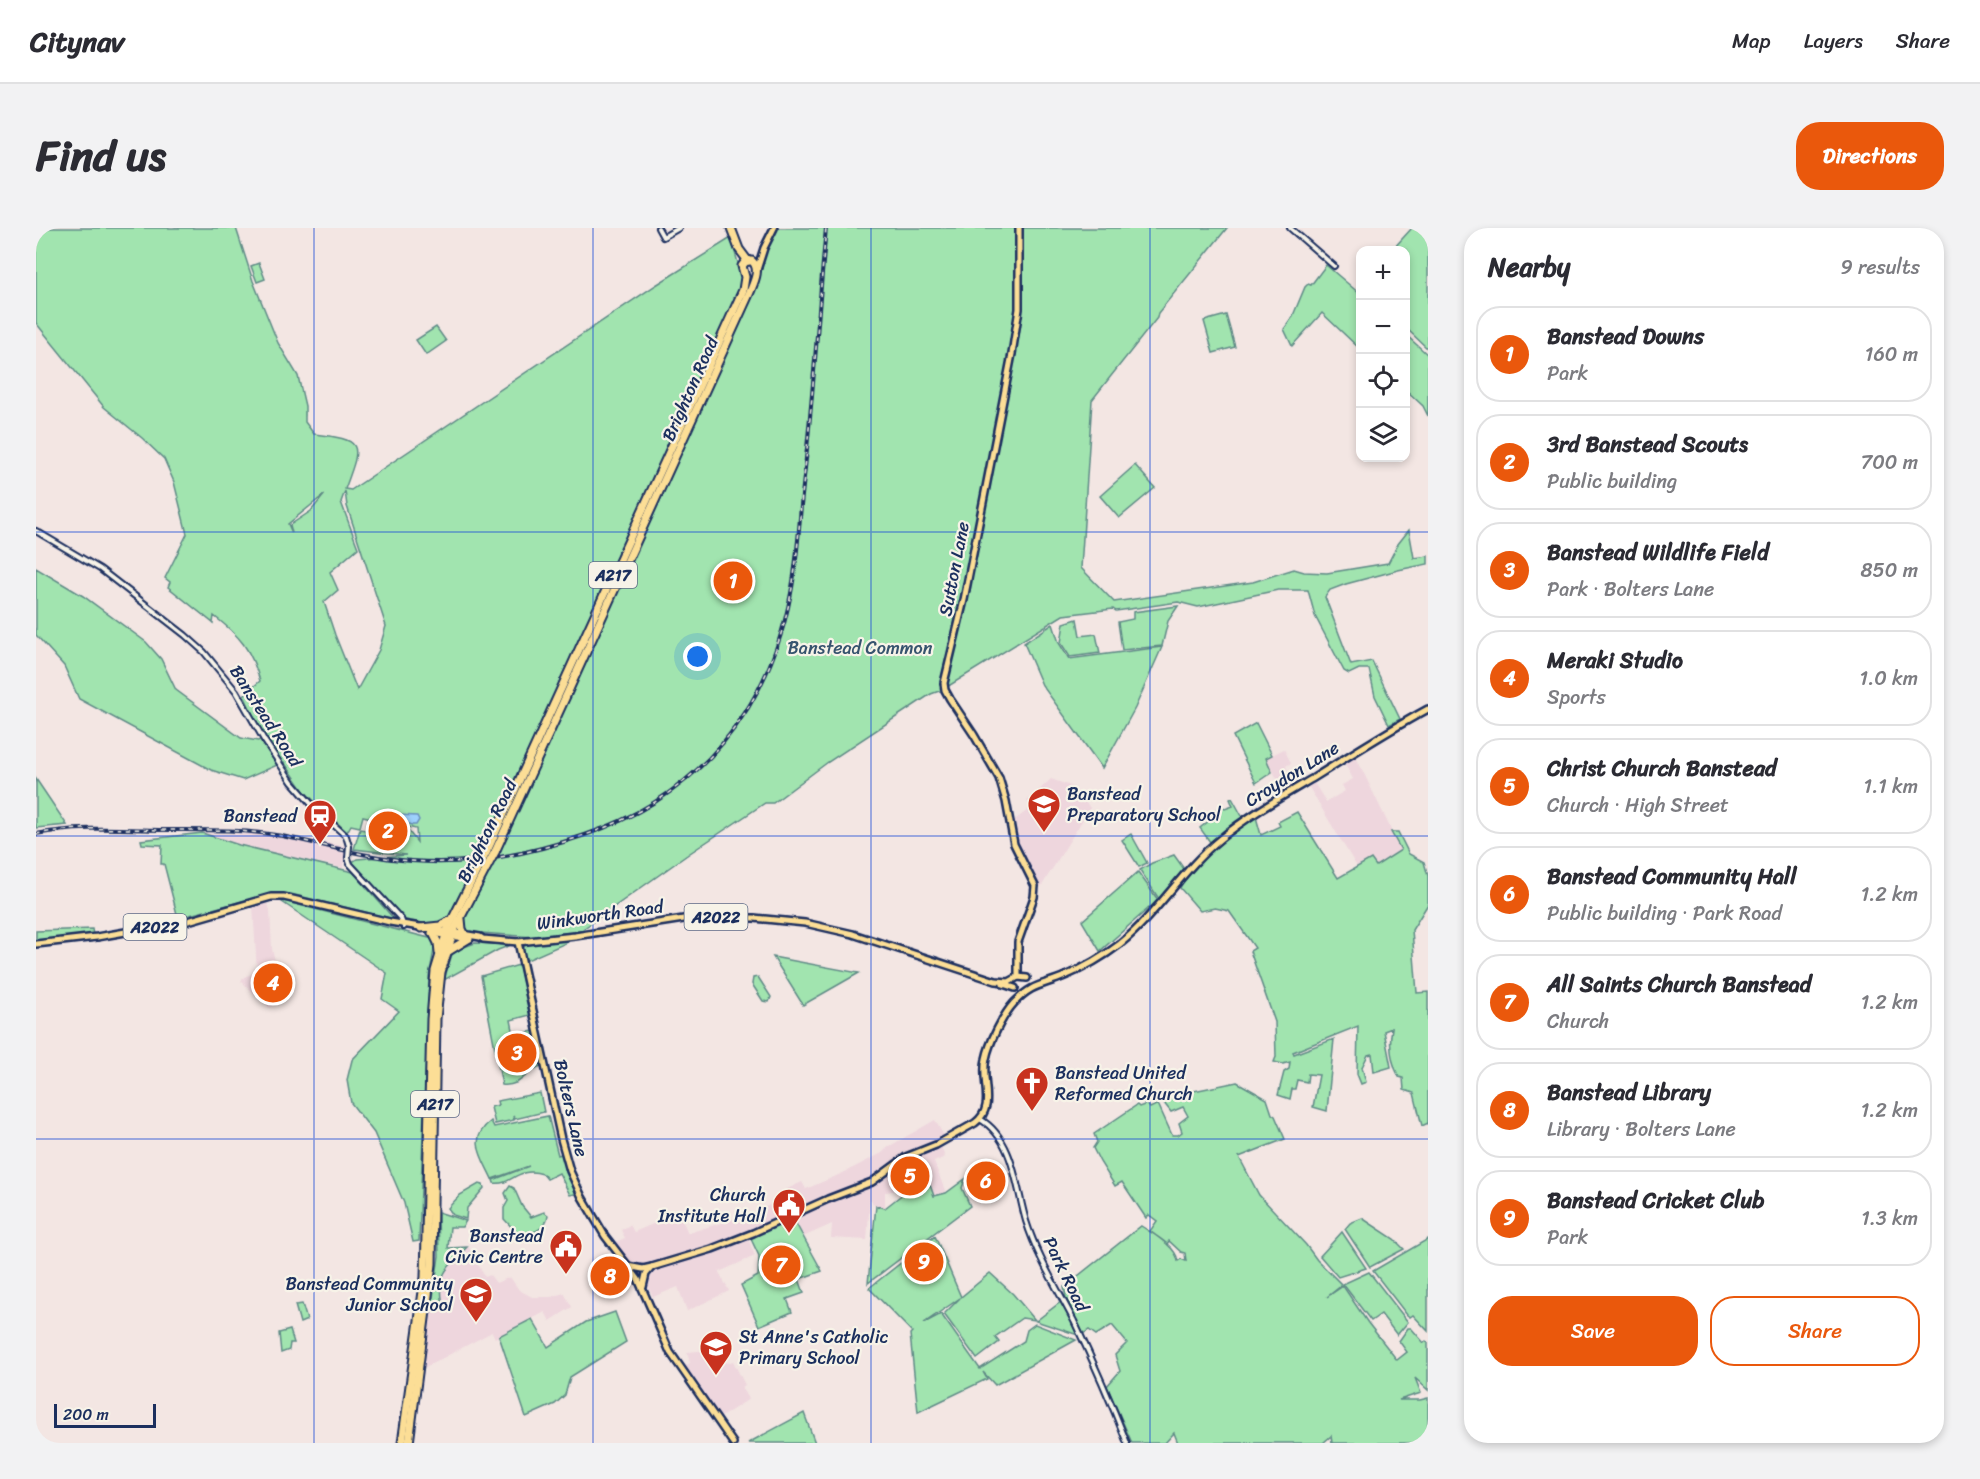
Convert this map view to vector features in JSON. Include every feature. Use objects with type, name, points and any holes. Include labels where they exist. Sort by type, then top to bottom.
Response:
[{"type":"highway","name":"A217","points":[[731,228],[739,249],[742,271]]},
{"type":"highway","name":"A217","points":[[739,249],[749,261]]},
{"type":"highway","points":[[744,262],[755,263],[756,271],[750,276],[742,271],[744,262]]},
{"type":"highway","name":"Brighton Road","points":[[491,852],[743,290],[745,280],[742,271]]},
{"type":"highway","name":"Brighton Road","points":[[402,1443],[425,1277],[431,1019],[438,976],[452,920],[491,852],[669,472],[750,292],[756,271]]},
{"type":"highway","name":"Brighton Road","points":[[449,934],[461,916],[483,867]]},
{"type":"highway","points":[[433,933],[443,954],[467,937],[462,928],[461,916]]},
{"type":"highway","points":[[421,928],[440,926],[452,920]]},
{"type":"highway","name":"Brighton Road","points":[[409,1443],[432,1264],[438,976]]},
{"type":"main road","name":"Brighton Road","points":[[756,271],[774,228]]},
{"type":"main road","name":"Sutton Lane","points":[[1016,989],[1019,964],[1018,942],[1034,897],[1035,886],[1014,844],[999,778],[950,699],[944,683],[964,600],[1012,354],[1019,309],[1019,228]]},
{"type":"main road","name":"Brighton Road","points":[[749,261],[764,248]]},
{"type":"main road","name":"Croydon Lane","points":[[1026,991],[1041,983],[1064,977],[1119,945],[1157,910],[1197,859],[1229,832],[1302,784],[1428,709]]},
{"type":"main road","name":"A2022","points":[[36,944],[98,937],[188,921],[278,897],[292,898],[390,922],[467,937]]},
{"type":"main road","name":"Winkworth Road","points":[[467,937],[518,942],[575,936],[690,918],[754,918],[805,923],[845,932],[1026,991]]},
{"type":"main road","name":"A2022","points":[[404,925],[433,933],[449,934]]},
{"type":"main road","name":"Bolters Lane","points":[[518,942],[566,1157],[582,1197],[606,1236],[627,1266],[641,1274]]},
{"type":"main road","points":[[1013,1004],[1026,991],[1028,979],[1019,964]]},
{"type":"main road","name":"Croydon Lane","points":[[1017,978],[1041,983]]},
{"type":"main road","name":"Winkworth Road","points":[[996,981],[1009,982],[1017,978]]},
{"type":"main road","points":[[733,1443],[670,1352],[642,1289],[641,1274],[652,1267],[753,1233],[872,1182],[906,1157],[936,1145],[980,1119],[986,1109],[987,1101],[985,1060],[1013,1004],[1016,989]]},
{"type":"street","points":[[658,228],[663,237],[679,228]]},
{"type":"street","points":[[1290,228],[1334,266]]},
{"type":"street","name":"Banstead Road","points":[[36,531],[100,569],[204,652],[236,691],[288,776],[305,798],[346,836],[350,864],[404,925]]},
{"type":"street","name":"Park Road","points":[[980,1119],[993,1130],[1008,1153],[1035,1242],[1082,1339],[1127,1443]]},
{"type":"shaded area","points":[[1284,749],[1291,763],[1286,766],[1292,787],[1284,792],[1266,758]]},
{"type":"shaded area","points":[[1355,755],[1401,850],[1376,866],[1371,859],[1357,867],[1307,784],[1313,781],[1326,802],[1345,791],[1342,785],[1353,779],[1344,762]]},
{"type":"shaded area","name":"Banstead Preparatory School","points":[[1051,779],[1076,788],[1076,792],[1080,793],[1090,808],[1041,887],[1017,850],[1012,822],[1032,807],[1027,801]]},
{"type":"shaded area","points":[[256,830],[344,846],[346,844],[343,868],[239,845],[202,833],[253,834]]},
{"type":"shaded area","points":[[263,902],[268,904],[270,910],[272,949],[280,981],[280,997],[270,1008],[241,981],[244,977],[257,972],[253,906]]},
{"type":"shaded area","points":[[935,1120],[944,1136],[941,1147],[945,1157],[934,1162],[946,1193],[934,1196],[930,1185],[911,1192],[909,1189],[885,1192],[885,1208],[876,1206],[870,1200],[867,1240],[831,1238],[832,1224],[803,1237],[795,1220],[748,1238],[755,1256],[719,1272],[729,1291],[687,1311],[678,1287],[653,1297],[647,1285],[648,1274],[644,1266],[627,1263],[613,1243],[625,1238],[621,1230],[630,1225],[634,1232],[679,1213],[688,1233],[751,1214],[789,1196],[787,1189],[802,1182],[806,1189],[843,1173],[882,1153],[888,1147]]},
{"type":"shaded area","name":"Banstead Community Junior School","points":[[468,1246],[485,1277],[490,1275],[496,1283],[510,1277],[519,1290],[532,1297],[551,1297],[564,1293],[572,1307],[550,1321],[545,1312],[495,1338],[492,1332],[422,1369],[438,1248]]},
{"type":"shaded area","name":"St Anne's Catholic Primary School","points":[[721,1349],[727,1363],[733,1361],[749,1399],[718,1419],[684,1367],[690,1363],[687,1352]]},
{"type":"green space","name":"Banstead Common","points":[[36,228],[236,228],[253,281],[278,343],[298,376],[305,406],[305,422],[314,434],[342,439],[355,447],[354,462],[345,489],[351,490],[656,285],[731,238],[743,281],[753,289],[762,269],[764,252],[777,228],[1227,228],[1092,400],[1081,568],[1114,602],[1253,582],[1294,569],[1327,573],[1388,563],[1409,530],[1414,558],[1428,556],[1428,564],[1346,584],[1330,590],[1325,597],[1351,665],[1372,661],[1400,719],[1389,725],[1375,696],[1369,669],[1359,669],[1349,674],[1344,671],[1315,616],[1308,590],[1278,590],[1198,607],[1178,602],[1116,611],[1113,609],[1063,615],[942,690],[931,694],[828,762],[773,803],[765,803],[690,853],[580,931],[533,937],[469,932],[464,920],[446,920],[444,923],[429,924],[405,920],[352,862],[357,859],[406,855],[354,849],[360,829],[401,836],[402,839],[406,828],[417,842],[416,829],[363,816],[360,827],[351,825],[347,832],[304,791],[284,762],[243,780],[211,770],[79,699],[64,666],[36,635],[36,568],[83,596],[146,642],[161,659],[176,690],[241,738],[258,741],[263,737],[244,695],[260,681],[253,660],[243,644],[214,616],[213,623],[168,587],[170,582],[165,578],[187,534],[174,482],[164,459],[104,407],[36,323]],"holes":[[[345,491],[347,506],[386,626],[379,650],[357,690],[324,602],[338,590],[330,572],[358,548],[341,502]],[[325,494],[311,511],[290,525],[292,533],[288,524]]]},
{"type":"green space","points":[[1412,228],[1428,228],[1428,349],[1410,332],[1410,246],[1396,246]]},
{"type":"green space","points":[[259,263],[265,279],[257,282],[251,266]]},
{"type":"green space","points":[[1326,265],[1356,291],[1356,345],[1322,313],[1292,346],[1284,329],[1292,318],[1305,287],[1308,284],[1311,285]]},
{"type":"green space","points":[[1226,315],[1235,347],[1213,353],[1204,321]]},
{"type":"green space","points":[[436,327],[446,341],[426,355],[416,340]]},
{"type":"green space","points":[[1410,339],[1428,355],[1428,416],[1423,406],[1410,394]]},
{"type":"green space","points":[[1135,465],[1155,488],[1119,518],[1100,496]]},
{"type":"green space","points":[[1178,606],[1168,621],[1162,646],[1122,650],[1118,622],[1133,619],[1133,612]]},
{"type":"green space","points":[[1077,619],[1080,636],[1096,634],[1100,653],[1070,657],[1061,643],[1064,623]]},
{"type":"green space","points":[[1053,624],[1059,643],[1069,659],[1162,647],[1135,708],[1102,768],[1042,685],[1024,643]]},
{"type":"green space","points":[[1256,723],[1272,755],[1266,758],[1272,772],[1256,783],[1233,736]]},
{"type":"green space","points":[[36,779],[67,825],[36,828]]},
{"type":"green space","points":[[1232,798],[1243,818],[1210,842],[1200,828],[1210,820],[1207,815],[1222,806],[1225,809],[1233,806],[1230,799]]},
{"type":"green space","points":[[1297,812],[1338,878],[1371,859],[1376,866],[1401,850],[1391,832],[1398,832],[1409,854],[1424,862],[1428,876],[1428,904],[1412,930],[1417,993],[1428,992],[1428,1123],[1422,1126],[1414,1093],[1404,1090],[1403,1078],[1399,1077],[1392,1059],[1392,1028],[1384,1031],[1391,1067],[1374,1072],[1372,1054],[1368,1055],[1362,1067],[1366,1082],[1361,1084],[1357,1074],[1358,1026],[1293,1052],[1294,1054],[1334,1039],[1327,1111],[1313,1107],[1319,1075],[1308,1074],[1307,1082],[1297,1080],[1290,1099],[1278,1095],[1284,1072],[1289,1069],[1290,1062],[1283,1064],[1274,1062],[1276,1057],[1275,1022],[1250,951],[1255,948],[1229,911],[1215,908],[1200,911],[1180,888],[1194,867],[1256,817],[1261,835],[1280,826],[1278,822]]},
{"type":"green space","points":[[202,833],[239,845],[353,872],[394,919],[291,894],[262,896],[178,918],[164,864],[161,864],[162,845],[142,844],[141,840]]},
{"type":"green space","points":[[1131,834],[1147,863],[1139,867],[1122,840]]},
{"type":"green space","points":[[1174,855],[1184,869],[1159,899],[1140,870]]},
{"type":"green space","points":[[1138,872],[1158,900],[1100,951],[1082,921]]},
{"type":"green space","points":[[279,900],[433,939],[435,945],[429,976],[419,1241],[413,1242],[404,1203],[374,1133],[351,1103],[347,1080],[352,1060],[399,1011],[382,999],[387,973]]},
{"type":"green space","points":[[92,929],[93,935],[36,942],[36,931]]},
{"type":"green space","points":[[569,940],[525,961],[523,949],[525,944]]},
{"type":"green space","points":[[475,943],[511,945],[444,980],[453,951]]},
{"type":"green space","points":[[773,957],[859,973],[803,1005]]},
{"type":"green space","points":[[519,965],[530,1015],[511,1020],[514,1035],[534,1031],[541,1066],[514,1084],[502,1085],[481,976]]},
{"type":"green space","points":[[758,977],[771,997],[769,1002],[763,1001],[752,984],[753,978]]},
{"type":"green space","points":[[1237,1082],[1267,1099],[1285,1139],[1239,1157],[1259,1195],[1342,1285],[1327,1297],[1343,1286],[1397,1360],[1407,1352],[1399,1341],[1408,1328],[1411,1328],[1424,1343],[1426,1341],[1428,1343],[1428,1390],[1415,1378],[1421,1393],[1399,1400],[1428,1398],[1428,1443],[1332,1443],[1331,1436],[1323,1443],[1178,1443],[1174,1433],[1165,1443],[1132,1443],[1107,1386],[1120,1371],[1115,1355],[1127,1343],[1112,1325],[1096,1335],[1089,1330],[1083,1334],[1066,1298],[1064,1287],[1141,1226],[1157,1236],[1150,1231],[1157,1221],[1149,1215],[1146,1218],[1122,1182],[1115,1186],[1100,1162],[1093,1148],[1097,1142],[1094,1134],[1137,1105],[1139,1107],[1147,1104],[1150,1108],[1158,1104],[1172,1135],[1178,1135],[1182,1132],[1179,1123],[1188,1116],[1183,1107],[1171,1112],[1160,1098]],"holes":[[[1169,1241],[1185,1253],[1186,1261],[1181,1259],[1178,1261],[1167,1244]]]},
{"type":"green space","points":[[540,1093],[544,1112],[515,1119],[513,1116],[514,1120],[495,1124],[491,1107],[498,1105],[497,1101]]},
{"type":"green space","points":[[548,1116],[558,1155],[561,1154],[575,1194],[570,1195],[559,1173],[547,1179],[543,1174],[526,1172],[505,1182],[494,1183],[493,1180],[529,1166],[492,1179],[479,1148],[478,1141],[484,1128],[491,1121],[494,1127]]},
{"type":"green space","points":[[965,1179],[962,1188],[970,1206],[868,1283],[876,1206],[885,1208],[909,1189],[911,1192],[930,1185],[934,1196],[946,1193]]},
{"type":"green space","points":[[479,1184],[484,1188],[467,1208],[466,1219],[453,1215],[448,1208],[460,1195]]},
{"type":"green space","points":[[510,1186],[514,1188],[522,1206],[531,1217],[544,1212],[548,1215],[541,1228],[528,1234],[518,1234],[504,1219],[504,1208],[508,1201],[505,1193]]},
{"type":"green space","points":[[438,1212],[466,1221],[462,1227],[450,1227],[448,1248],[467,1247],[442,1278],[443,1305],[431,1311],[439,1256]]},
{"type":"green space","points":[[1362,1218],[1394,1239],[1404,1249],[1370,1267],[1345,1229],[1350,1223]]},
{"type":"green space","points":[[794,1220],[822,1271],[799,1279],[804,1293],[787,1299],[792,1312],[759,1326],[741,1285],[758,1276],[759,1256],[750,1237]]},
{"type":"green space","points":[[1342,1232],[1366,1268],[1338,1277],[1320,1256]]},
{"type":"green space","points":[[935,1236],[961,1297],[990,1273],[1013,1294],[1035,1320],[1022,1318],[995,1337],[999,1342],[977,1359],[944,1314],[960,1298],[924,1323],[941,1314],[980,1369],[1024,1341],[1027,1330],[1035,1324],[1076,1340],[995,1385],[983,1372],[987,1379],[918,1412],[910,1334],[912,1332],[869,1288]]},
{"type":"green space","points":[[1428,1239],[1428,1331],[1413,1315],[1410,1317],[1407,1315],[1373,1271]]},
{"type":"green space","points":[[1369,1272],[1408,1322],[1397,1335],[1381,1314],[1371,1321],[1343,1284]]},
{"type":"green space","points":[[1062,1301],[1078,1335],[1036,1321]]},
{"type":"green space","points":[[302,1304],[307,1320],[300,1323],[295,1305]]},
{"type":"green space","points":[[615,1312],[626,1342],[570,1377],[565,1395],[555,1404],[526,1417],[499,1336],[532,1319],[548,1347],[586,1322]]},
{"type":"green space","points":[[290,1330],[294,1343],[290,1343],[289,1350],[281,1353],[279,1333]]},
{"type":"green space","points":[[804,1413],[815,1443],[748,1443]]},
{"type":"water","points":[[417,816],[419,820],[416,825],[412,825],[390,817]]},
{"type":"railway","points":[[36,834],[99,829],[237,831],[282,836],[396,859],[456,862],[522,853],[564,842],[626,818],[662,797],[694,772],[722,743],[746,711],[766,675],[781,635],[797,553],[826,228]]},
{"type":"place","name":"Banstead Downs","points":[[733,581]]},
{"type":"place","name":"3rd Banstead Scouts","points":[[388,831]]},
{"type":"place","name":"Banstead Preparatory School","points":[[1044,833]]},
{"type":"place","name":"Banstead","points":[[320,845]]},
{"type":"place","name":"Meraki Studio","points":[[273,983]]},
{"type":"place","name":"Banstead Wildlife Field","points":[[517,1053]]},
{"type":"place","name":"Banstead United Reformed Church","points":[[1032,1112]]},
{"type":"place","name":"Christ Church Banstead","points":[[910,1176]]},
{"type":"place","name":"Banstead Community Hall","points":[[986,1181]]},
{"type":"place","name":"Church Institute Hall","points":[[789,1234]]},
{"type":"place","name":"Banstead Cricket Club","points":[[924,1262]]},
{"type":"place","name":"All Saints Church Banstead","points":[[781,1265]]},
{"type":"place","name":"Banstead Civic Centre","points":[[566,1275]]},
{"type":"place","name":"Banstead Library","points":[[610,1276]]},
{"type":"place","name":"Banstead Community Junior School","points":[[476,1323]]},
{"type":"place","name":"St Anne's Catholic Primary School","points":[[716,1376]]}]
